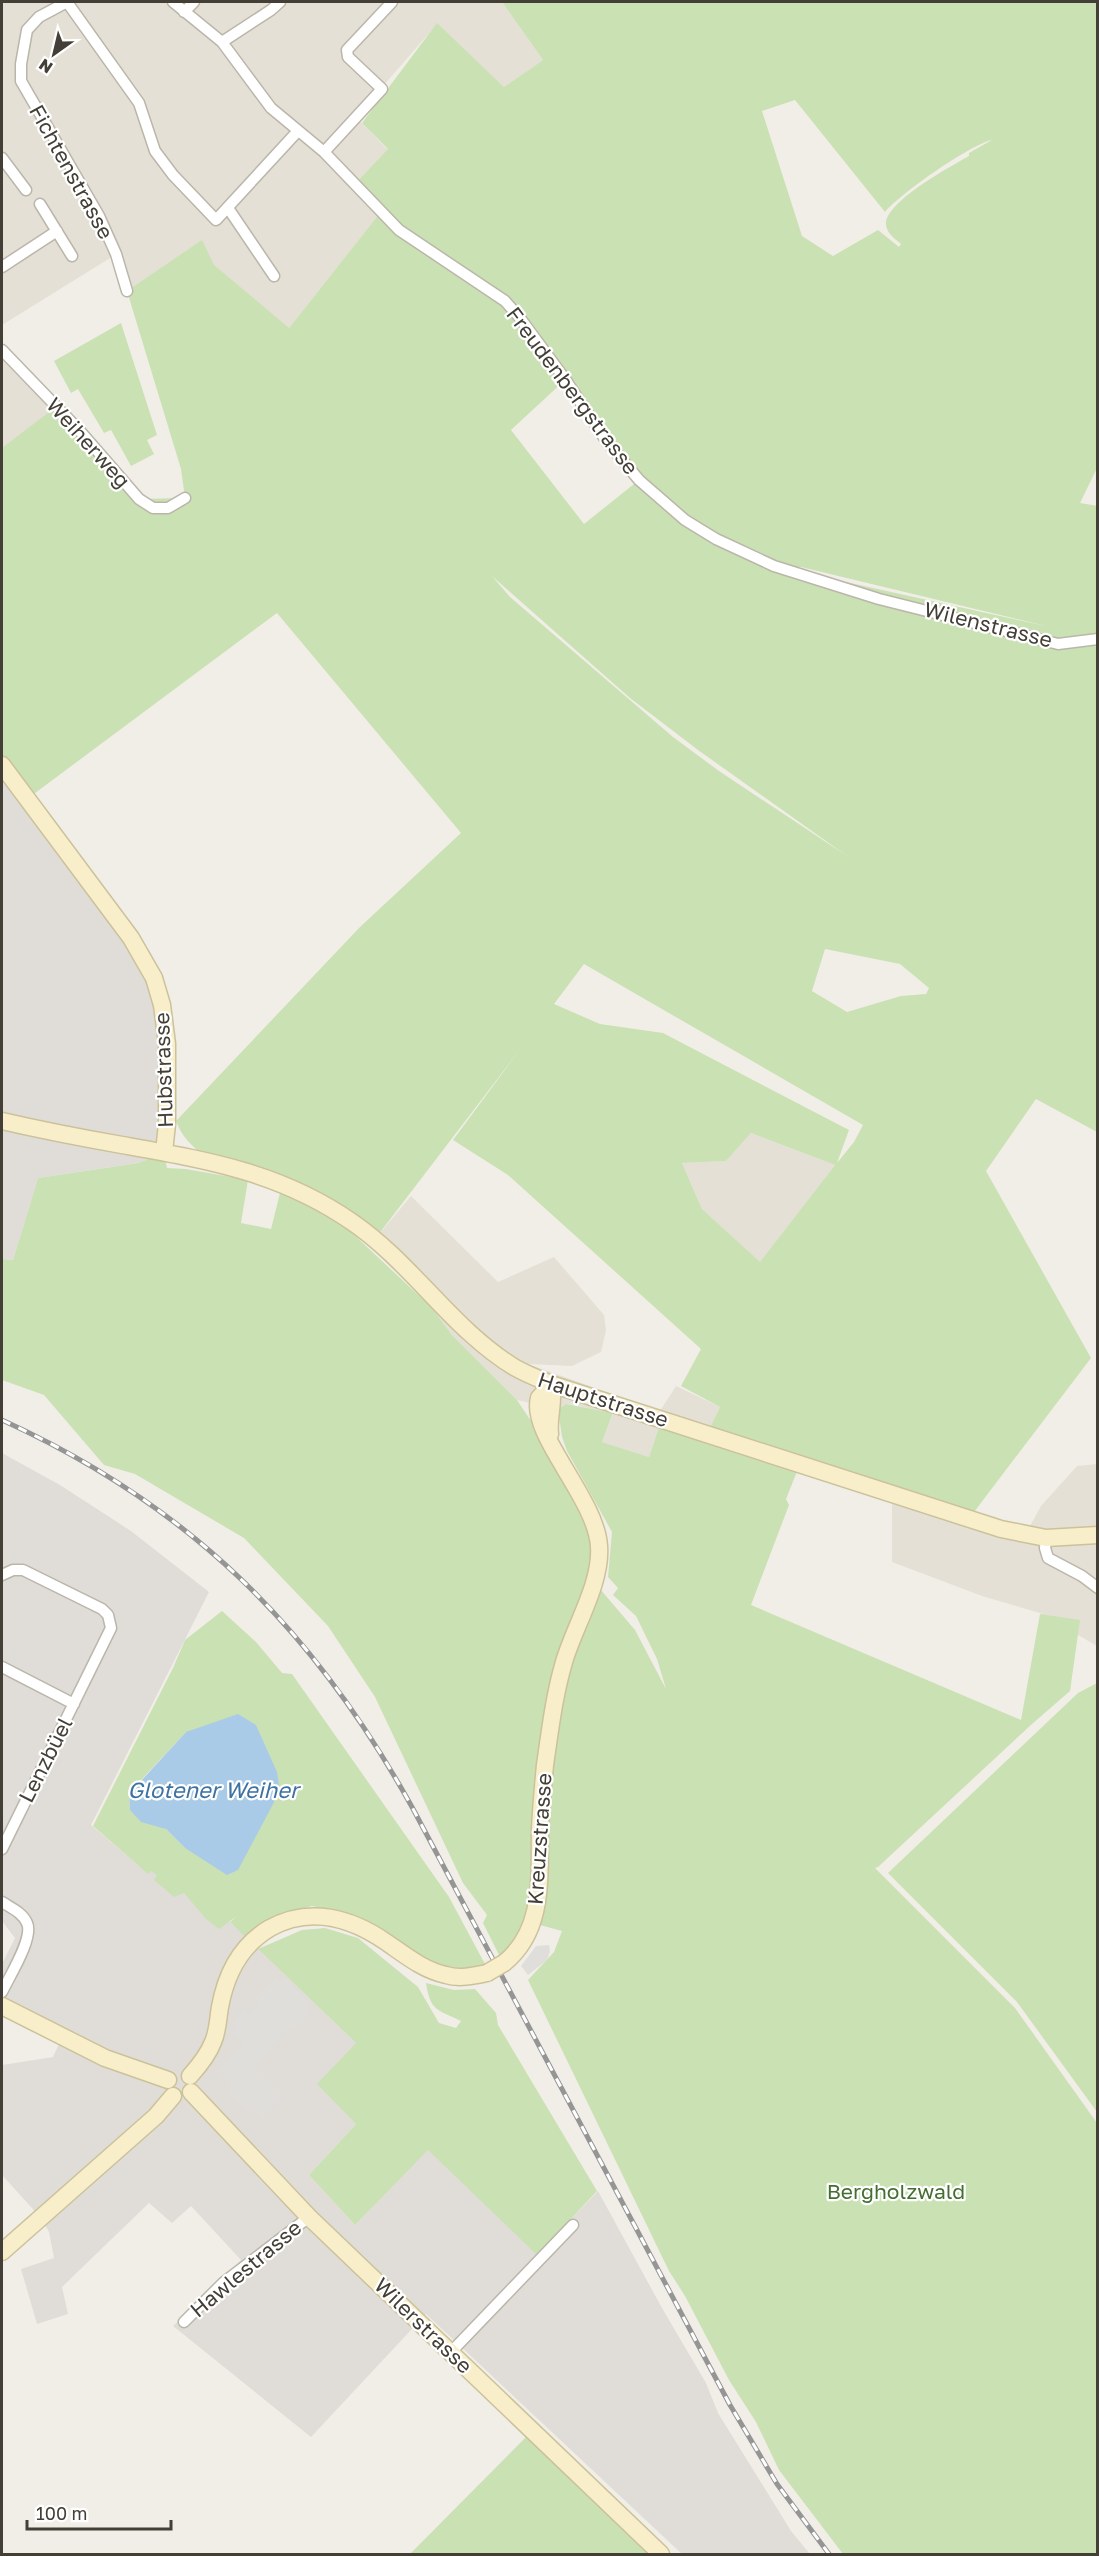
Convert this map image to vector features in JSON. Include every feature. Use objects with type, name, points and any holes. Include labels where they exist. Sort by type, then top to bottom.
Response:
[{"type":"street","points":[[67,2],[139,103],[155,151],[173,175],[216,220],[297,132]]},
{"type":"street","name":"Fichtenstrasse","points":[[67,2],[39,17],[27,30],[22,53],[21,81],[99,216],[116,254],[128,291]]},
{"type":"street","name":"Freudenbergstrasse","points":[[173,2],[222,42],[271,108],[297,132],[324,152],[399,230],[505,300],[565,379],[605,439],[639,480],[685,520],[716,539],[774,567],[879,599]]},
{"type":"street","points":[[184,12],[194,2]]},
{"type":"street","points":[[222,42],[280,2]]},
{"type":"street","points":[[324,152],[382,88],[348,57],[347,50],[392,2]]},
{"type":"street","points":[[2,158],[26,190]]},
{"type":"street","points":[[40,204],[72,256]]},
{"type":"street","points":[[228,208],[274,276]]},
{"type":"street","points":[[2,267],[57,231]]},
{"type":"street","name":"Weiherweg","points":[[2,350],[80,431],[139,499],[153,508],[168,508],[185,498]]},
{"type":"street","name":"Wilenstrasse","points":[[879,599],[1058,644],[1098,639]]},
{"type":"street","name":"Hubstrasse","points":[[2,765],[131,938],[154,978],[162,1005],[167,1044],[164,1152],[2,1121]]},
{"type":"street","name":"Hauptstrasse","points":[[164,1152],[210,1161],[267,1177],[330,1207],[375,1239],[495,1353],[513,1367],[551,1384],[1001,1529],[1046,1538],[1098,1535]]},
{"type":"street","name":"Kreuzstrasse","points":[[190,2084],[213,2043],[223,1993],[235,1963],[261,1934],[292,1920],[316,1916],[352,1923],[425,1968],[446,1976],[465,1977],[487,1973],[504,1964],[524,1943],[535,1918],[539,1887],[542,1795],[555,1702],[564,1663],[593,1584],[600,1557],[598,1537],[591,1514],[550,1441],[549,1413],[553,1393],[551,1384]]},
{"type":"street","points":[[1046,1538],[1045,1548],[1048,1558],[1082,1576],[1098,1588]]},
{"type":"street","name":"Lenzbüel","points":[[2,1575],[13,1570],[27,1572],[102,1609],[108,1615],[111,1623],[110,1632],[2,1849]]},
{"type":"street","name":"Lenzbüel","points":[[2,1667],[74,1704]]},
{"type":"street","points":[[2,1902],[20,1913],[28,1924],[28,1938],[2,1992]]},
{"type":"street","points":[[2,2006],[105,2058],[168,2080]]},
{"type":"street","points":[[183,2072],[190,2084],[183,2098],[173,2096],[168,2091],[168,2080],[176,2073],[183,2072]]},
{"type":"street","name":"Wilerstrasse","points":[[190,2084],[309,2217],[661,2554]]},
{"type":"street","points":[[2,2252],[156,2116],[173,2096]]},
{"type":"street","name":"Hawlestrasse","points":[[184,2322],[223,2283],[309,2217]]},
{"type":"street","points":[[451,2352],[573,2225]]},
{"type":"shaded area","points":[[2,2],[502,2],[543,60],[504,87],[437,24],[356,117],[388,150],[381,212],[288,329],[127,291],[115,255],[2,325]]},
{"type":"shaded area","points":[[2,350],[57,406],[2,450]]},
{"type":"shaded area","points":[[2,765],[158,991],[164,1152],[139,1163],[38,1178],[13,1260],[2,1259]]},
{"type":"shaded area","points":[[751,1133],[835,1165],[760,1263],[702,1209],[682,1163],[726,1161]]},
{"type":"shaded area","points":[[411,1196],[498,1282],[554,1257],[604,1315],[606,1330],[601,1352],[572,1366],[528,1364],[660,1411],[676,1386],[720,1407],[707,1434],[659,1427],[649,1457],[602,1442],[613,1414],[575,1405],[566,1404],[558,1409],[517,1400],[452,1335],[375,1239]]},
{"type":"shaded area","points":[[2,1453],[60,1485],[131,1531],[209,1592],[91,1825],[140,1867],[163,1863],[230,1922],[356,2043],[356,2124],[309,2175],[355,2225],[428,2149],[537,2254],[598,2191],[706,2383],[718,2413],[791,2531],[810,2554],[682,2554],[426,2314],[311,2437],[173,2326],[241,2260],[191,2206],[172,2223],[149,2203],[62,2287],[68,2314],[37,2324],[21,2269],[54,2258],[49,2232],[41,2218],[2,2175],[2,2065],[53,2057],[62,2037],[2,2006],[2,1964],[15,1938],[2,1921]]},
{"type":"shaded area","points":[[1097,1464],[1097,1646],[1040,1613],[982,1596],[892,1562],[892,1504],[1029,1528],[1041,1506],[1077,1466]]},
{"type":"shaded area","points":[[549,1945],[550,1952],[547,1960],[528,1975],[521,1966],[536,1946]]},
{"type":"shaded area","points":[[275,1978],[280,1982],[284,1978],[310,2003],[306,2008],[311,2013],[293,2031],[289,2027],[253,2066],[284,2096],[263,2117],[256,2110],[252,2114],[229,2091],[233,2086],[219,2071],[244,2045],[231,2032],[237,2027],[232,2022],[244,2009],[250,2014],[259,2004],[255,1999]]},
{"type":"green space","points":[[502,2],[1097,2],[1098,466],[1080,503],[1098,506],[1097,1132],[1036,1099],[986,1171],[1091,1358],[971,1516],[707,1434],[720,1407],[681,1386],[701,1349],[508,1175],[453,1140],[521,1048],[375,1239],[329,1207],[221,1165],[202,1154],[186,1139],[176,1121],[360,927],[461,833],[277,613],[27,799],[2,765],[2,448],[57,406],[139,499],[185,498],[181,469],[127,291],[202,240],[214,265],[289,328],[380,213],[356,183],[388,149],[362,123],[437,23],[504,87],[543,60]],"holes":[[[795,100],[885,212],[937,170],[969,150],[992,140],[922,184],[890,213],[886,226],[890,234],[901,244],[899,247],[878,230],[833,256],[802,236],[762,111]],[[565,380],[639,480],[584,524],[511,430]],[[778,567],[801,567],[1050,627]],[[492,576],[630,698],[698,750],[847,856],[719,771],[673,737],[510,597]],[[825,949],[900,964],[929,988],[926,994],[901,996],[847,1012],[812,991]],[[584,964],[863,1125],[854,1142],[837,1163],[849,1130],[663,1033],[600,1024],[554,1004]],[[751,1133],[835,1165],[760,1262],[702,1209],[682,1163],[726,1161]]]},
{"type":"green space","points":[[121,323],[157,435],[147,440],[154,454],[131,466],[111,430],[104,433],[78,389],[71,393],[54,361]]},
{"type":"green space","name":"Bergholzwald","points":[[164,1152],[167,1168],[248,1180],[241,1223],[271,1229],[280,1193],[304,1203],[350,1231],[430,1306],[452,1335],[517,1400],[541,1436],[583,1512],[593,1547],[589,1576],[635,1630],[666,1689],[657,1659],[636,1616],[613,1595],[618,1588],[608,1577],[612,1532],[567,1451],[562,1437],[558,1409],[566,1404],[613,1413],[602,1442],[649,1457],[659,1427],[798,1469],[786,1499],[789,1505],[751,1605],[1021,1720],[1040,1614],[1080,1620],[1070,1691],[875,1868],[1015,2008],[1097,2123],[1097,2554],[843,2554],[779,2470],[756,2422],[729,2380],[685,2296],[669,2271],[528,1980],[554,1952],[562,1931],[529,1922],[512,1946],[500,1957],[483,1923],[487,1915],[463,1883],[375,1697],[328,1626],[244,1538],[135,1474],[104,1465],[44,1395],[2,1380],[2,1259],[13,1260],[38,1178],[139,1163]]},
{"type":"green space","points":[[222,1611],[256,1642],[282,1673],[292,1674],[449,1897],[485,1964],[476,1969],[454,1970],[422,1961],[360,1917],[312,1906],[275,1917],[247,1939],[230,1922],[237,1916],[219,1929],[206,1919],[184,1893],[174,1897],[154,1880],[157,1875],[151,1871],[148,1874],[93,1826],[185,1640]],"holes":[[[186,1732],[185,1848],[166,1829],[130,1810],[129,1793]]]},
{"type":"green space","points":[[1097,1683],[1097,2112],[1017,2002],[888,1873],[1078,1693]]},
{"type":"green space","points":[[325,1928],[358,1938],[418,1987],[439,2023],[456,2028],[461,2021],[436,2008],[430,1999],[426,1983],[454,1990],[475,1989],[496,2013],[498,2025],[597,2191],[537,2255],[428,2150],[355,2225],[309,2175],[356,2124],[317,2084],[356,2043],[258,1949],[302,1930]]},
{"type":"green space","points":[[528,2435],[655,2554],[410,2554]]},
{"type":"water","name":"Glotener Weiher","points":[[238,1714],[256,1725],[277,1772],[280,1791],[238,1870],[227,1875],[185,1848],[166,1829],[141,1822],[130,1810],[129,1794],[186,1732]]},
{"type":"railway","points":[[2,1420],[69,1454],[131,1491],[188,1533],[240,1578],[288,1628],[332,1683],[374,1742],[412,1807],[730,2405],[777,2484],[829,2554]]}]
